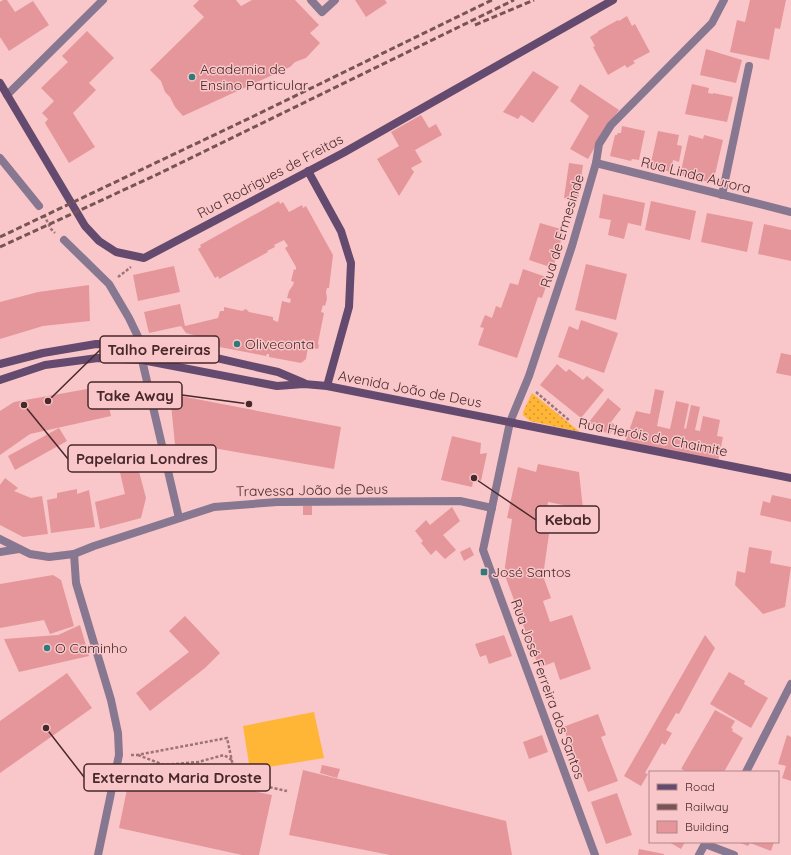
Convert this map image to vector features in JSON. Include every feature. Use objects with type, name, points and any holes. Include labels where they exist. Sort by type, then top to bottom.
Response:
[{"type":"main road","name":"Rua Rodrigues de Freitas","points":[[144,258],[344,153],[613,0]]},
{"type":"main road","points":[[0,83],[85,226],[99,241],[116,252],[144,258]]},
{"type":"main road","points":[[308,171],[341,231],[351,263],[349,307],[327,386]]},
{"type":"main road","name":"Avenida João de Deus","points":[[0,364],[42,353],[96,344],[142,345],[190,352],[278,372],[304,384]]},
{"type":"main road","name":"Avenida João de Deus","points":[[0,380],[45,365],[98,358],[142,360],[277,386],[304,384],[327,386],[510,422]]},
{"type":"main road","name":"Rua Heróis de Chaimite","points":[[510,422],[791,478]]},
{"type":"street","points":[[7,95],[103,0]]},
{"type":"street","points":[[311,0],[322,12],[335,0]]},
{"type":"street","name":"Rua de Ermesinde","points":[[492,508],[510,422],[526,384],[572,246],[596,163],[599,144],[610,125],[712,23],[724,0]]},
{"type":"street","points":[[722,195],[749,66]]},
{"type":"street","points":[[0,158],[38,206]]},
{"type":"street","name":"Rua Linda Aurora","points":[[596,163],[791,212]]},
{"type":"street","points":[[64,240],[109,284],[142,345]]},
{"type":"street","points":[[142,360],[179,518]]},
{"type":"street","name":"Travessa João de Deus","points":[[0,539],[30,554],[49,557],[74,554],[94,546],[214,507],[277,502],[460,501],[492,508]]},
{"type":"street","name":"Rua José Ferreira dos Santos","points":[[492,508],[483,550],[595,855]]},
{"type":"street","points":[[0,552],[19,549]]},
{"type":"street","points":[[74,554],[76,583],[111,700],[118,734],[119,755],[100,854]]},
{"type":"street","points":[[747,771],[791,684]]},
{"type":"street","points":[[699,855],[706,843],[734,855]]},
{"type":"path","points":[[38,206],[51,229],[64,240]]},
{"type":"path","points":[[109,284],[144,258]]},
{"type":"path","points":[[526,384],[573,423]]},
{"type":"path","points":[[119,755],[137,755],[227,738],[236,780],[287,791]]},
{"type":"path","points":[[137,755],[164,765],[198,762],[224,755],[232,760]]},
{"type":"shaded area","points":[[532,393],[580,432],[530,421],[523,415],[523,412]]},
{"type":"shaded area","points":[[314,712],[324,758],[250,770],[243,726]]},
{"type":"building","points":[[7,0],[15,12],[33,1],[49,25],[9,51],[0,37],[0,2]]},
{"type":"building","points":[[199,0],[236,0],[241,6],[252,0],[295,0],[319,25],[310,33],[320,43],[306,58],[295,62],[290,67],[183,116],[165,92],[161,81],[150,70],[204,17],[193,6]]},
{"type":"building","points":[[355,0],[385,0],[387,3],[366,17]]},
{"type":"building","points":[[750,0],[786,0],[780,29],[775,28],[769,60],[730,52],[737,20],[745,22]]},
{"type":"building","points":[[627,16],[632,26],[635,24],[650,52],[633,61],[635,63],[627,68],[625,65],[608,75],[593,47],[595,46],[590,37],[598,31]]},
{"type":"building","points":[[87,31],[114,58],[89,83],[96,90],[73,113],[95,147],[69,163],[45,123],[48,119],[42,113],[54,101],[41,88],[68,62],[62,56]]},
{"type":"building","points":[[706,49],[742,60],[736,83],[700,75]]},
{"type":"building","points":[[533,71],[559,87],[533,123],[521,115],[518,119],[503,112]]},
{"type":"building","points":[[580,84],[619,110],[607,126],[588,159],[570,149],[589,116],[570,101]]},
{"type":"building","points":[[692,84],[709,88],[708,93],[733,97],[727,122],[685,114]]},
{"type":"building","points":[[421,115],[429,128],[436,124],[442,135],[415,150],[422,162],[411,168],[414,172],[399,196],[377,159],[399,146],[391,132]]},
{"type":"building","points":[[622,126],[645,131],[639,160],[632,159],[631,161],[610,156],[615,135],[621,133]]},
{"type":"building","points":[[658,131],[679,135],[677,145],[682,146],[679,162],[673,160],[671,172],[650,167]]},
{"type":"building","points":[[689,135],[703,139],[704,135],[723,140],[713,183],[680,175]]},
{"type":"building","points":[[569,163],[583,165],[578,200],[564,198]]},
{"type":"building","points":[[603,194],[645,203],[641,226],[628,223],[624,239],[608,235],[611,220],[599,218]]},
{"type":"building","points":[[279,201],[280,204],[283,202],[289,212],[302,205],[303,208],[306,206],[333,255],[329,288],[327,288],[326,292],[327,299],[321,312],[324,313],[318,349],[308,347],[306,359],[301,363],[269,357],[269,354],[266,356],[204,344],[204,342],[197,336],[186,333],[181,326],[149,333],[144,312],[180,304],[185,326],[218,318],[220,311],[224,311],[224,307],[242,311],[246,309],[249,312],[273,317],[273,320],[278,322],[282,301],[290,303],[291,299],[287,298],[294,282],[291,281],[294,269],[296,270],[296,267],[285,248],[288,246],[284,240],[274,245],[275,247],[267,251],[268,252],[219,279],[218,276],[215,278],[198,249],[201,247],[200,245]]},
{"type":"building","points":[[651,201],[696,211],[690,240],[645,230]]},
{"type":"building","points":[[707,213],[753,222],[747,252],[701,242]]},
{"type":"building","points":[[540,223],[564,230],[553,268],[529,260]]},
{"type":"building","points":[[764,224],[791,230],[791,261],[758,254]]},
{"type":"building","points":[[586,264],[627,274],[616,320],[575,310]]},
{"type":"building","points":[[174,266],[180,292],[138,301],[133,275]]},
{"type":"building","points":[[523,269],[549,278],[542,298],[538,297],[517,358],[478,345],[484,328],[480,327],[485,315],[492,318],[496,306],[501,308],[510,283],[518,285]]},
{"type":"building","points":[[89,285],[90,321],[43,326],[0,339],[0,302],[38,292]]},
{"type":"building","points":[[581,320],[618,333],[604,373],[558,357],[569,326],[578,330]]},
{"type":"building","points":[[781,353],[791,355],[791,376],[776,373]]},
{"type":"building","points":[[557,364],[566,372],[569,369],[583,380],[587,376],[604,390],[581,418],[540,385]]},
{"type":"building","points":[[104,386],[111,416],[30,434],[0,455],[0,411],[14,402]]},
{"type":"building","points":[[655,389],[664,391],[657,426],[670,429],[676,401],[689,404],[684,428],[686,429],[691,405],[700,407],[695,430],[700,431],[703,416],[720,420],[717,436],[723,437],[718,462],[625,442],[636,411],[650,414]]},
{"type":"building","points":[[170,394],[341,427],[334,469],[213,448],[208,472],[177,465]]},
{"type":"building","points":[[608,398],[621,409],[611,422],[616,426],[609,435],[603,431],[602,432],[589,422]]},
{"type":"building","points":[[59,428],[67,441],[15,470],[8,456]]},
{"type":"building","points":[[452,436],[481,443],[480,454],[487,453],[481,481],[474,478],[472,487],[441,480]]},
{"type":"building","points":[[136,460],[146,498],[141,518],[100,529],[95,502],[125,494],[119,468]]},
{"type":"building","points":[[538,464],[579,472],[583,509],[548,502],[545,526],[550,527],[543,576],[551,598],[543,601],[550,622],[572,615],[591,669],[560,680],[554,662],[539,668],[504,573],[512,519],[507,518],[518,467],[536,472]]},
{"type":"building","points":[[5,478],[18,488],[14,491],[31,498],[42,496],[48,534],[23,537],[0,525],[0,485]]},
{"type":"building","points":[[77,489],[77,494],[89,490],[95,527],[51,533],[47,500],[57,498],[57,493]]},
{"type":"building","points":[[772,495],[791,499],[791,522],[760,515],[763,501],[770,503]]},
{"type":"building","points":[[312,505],[312,515],[303,515],[303,506]]},
{"type":"building","points":[[452,507],[460,521],[443,535],[456,550],[445,559],[436,550],[431,555],[421,543],[423,541],[415,531],[426,520],[430,525]]},
{"type":"building","points":[[470,547],[474,555],[464,561],[460,552]]},
{"type":"building","points":[[749,547],[772,551],[770,563],[791,567],[785,607],[763,614],[735,585],[737,571],[745,573]]},
{"type":"building","points":[[53,575],[61,580],[74,626],[50,634],[44,620],[0,628],[0,584]]},
{"type":"building","points":[[185,616],[220,653],[205,668],[150,711],[136,693],[189,652],[169,631]]},
{"type":"building","name":"O Caminho","points":[[80,625],[89,656],[19,672],[4,639],[58,635]]},
{"type":"building","points":[[504,635],[512,656],[489,664],[486,655],[480,657],[475,644]]},
{"type":"building","points":[[705,635],[715,648],[679,714],[676,713],[666,730],[672,733],[665,745],[662,743],[645,773],[648,774],[641,786],[624,776]]},
{"type":"building","points":[[729,672],[745,681],[744,684],[768,698],[751,728],[710,704]]},
{"type":"building","points":[[67,673],[92,708],[0,773],[0,721]]},
{"type":"building","points":[[715,710],[735,721],[731,728],[733,729],[732,731],[743,738],[725,771],[684,771],[681,769]]},
{"type":"building","points":[[598,714],[606,735],[601,737],[618,781],[588,792],[563,727]]},
{"type":"building","points":[[542,735],[548,752],[529,759],[523,742]]},
{"type":"building","points":[[787,735],[791,737],[791,781],[782,778],[786,766],[778,764]]},
{"type":"building","points":[[132,765],[272,795],[259,855],[242,855],[119,828]]},
{"type":"building","points":[[322,765],[340,769],[337,778],[320,773]]},
{"type":"building","points":[[303,770],[506,821],[512,855],[390,855],[289,835]]},
{"type":"building","points":[[617,793],[632,835],[606,844],[591,802]]},
{"type":"building","points":[[671,843],[684,843],[681,849]]},
{"type":"building","points":[[740,843],[750,843],[748,846]]},
{"type":"building","points":[[750,843],[774,843],[771,851]]},
{"type":"building","points":[[639,849],[664,854],[664,855],[638,855]]},
{"type":"railway","points":[[0,237],[254,116],[492,0]]},
{"type":"railway","points":[[0,247],[154,176],[514,0]]},
{"type":"railway","points":[[475,25],[534,0]]},
{"type":"place","name":"Academia de Ensino Particular","points":[[192,77]]},
{"type":"place","name":"Oliveconta","points":[[237,344]]},
{"type":"place","name":"Talho Pereiras","points":[[48,401]]},
{"type":"place","name":"Take Away","points":[[249,404]]},
{"type":"place","name":"Papelaria Londres","points":[[24,405]]},
{"type":"place","name":"Kebab","points":[[474,478]]},
{"type":"place","name":"José Santos","points":[[484,572]]},
{"type":"place","name":"O Caminho","points":[[47,648]]},
{"type":"place","name":"Externato Maria Droste","points":[[46,728]]}]
